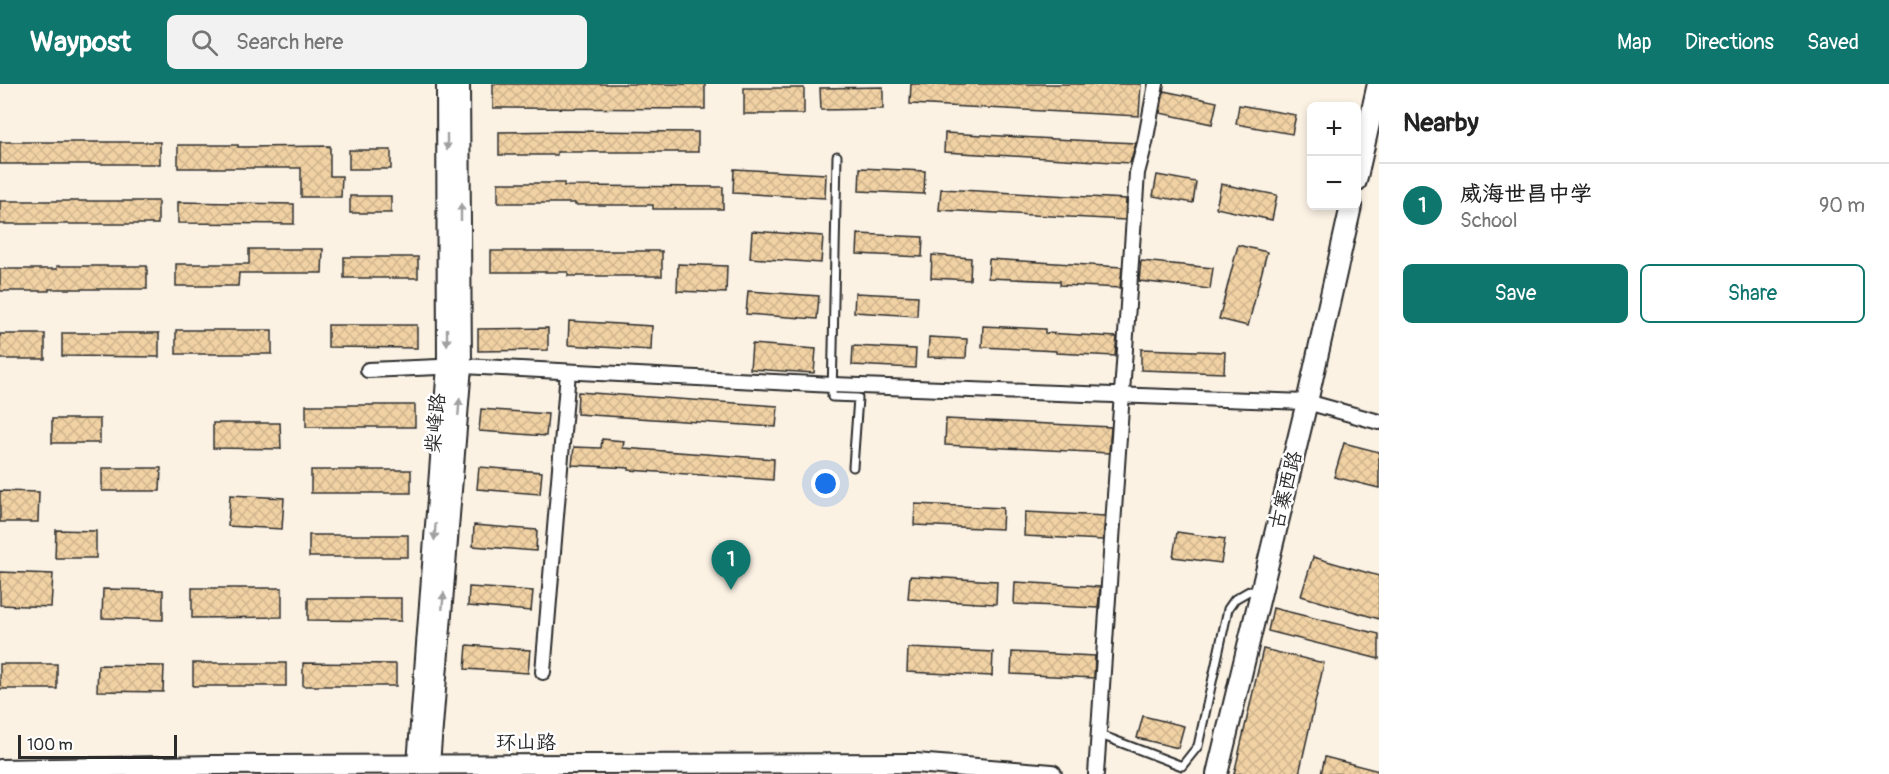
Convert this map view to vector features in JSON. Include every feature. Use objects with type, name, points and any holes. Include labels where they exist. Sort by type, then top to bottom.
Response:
[{"type":"main road","name":"柴峰路","points":[[446,84],[455,366]]},
{"type":"main road","name":"柴峰路","points":[[423,764],[455,366],[460,84]]},
{"type":"main road","points":[[1361,116],[1372,88]]},
{"type":"main road","points":[[1360,156],[1372,88]]},
{"type":"main road","name":"古寨西路","points":[[1300,401],[1338,210]]},
{"type":"main road","name":"古寨西路","points":[[1208,774],[1300,401],[1350,210]]},
{"type":"main road","name":"古寨西路","points":[[1217,774],[1254,592]]},
{"type":"main road","name":"环山路","points":[[0,769],[179,770],[423,764],[915,763],[1052,774]]},
{"type":"street","points":[[1096,774],[1137,173],[1156,84]]},
{"type":"street","points":[[369,370],[455,366],[832,385],[1300,401],[1379,422]]},
{"type":"street","points":[[543,672],[568,372]]},
{"type":"lane","points":[[837,156],[832,397],[858,398],[853,467]]},
{"type":"lane","points":[[1097,734],[1182,766],[1198,746],[1228,609],[1235,599],[1254,592]]},
{"type":"building","points":[[493,84],[705,84],[705,109],[493,108]]},
{"type":"building","points":[[911,84],[1141,84],[1139,116],[910,104]]},
{"type":"building","points":[[883,87],[883,109],[821,110],[820,88]]},
{"type":"building","points":[[744,88],[804,88],[804,114],[744,114]]},
{"type":"building","points":[[1164,91],[1217,102],[1212,124],[1160,113]]},
{"type":"building","points":[[1239,105],[1296,115],[1292,134],[1236,124]]},
{"type":"building","points":[[499,132],[698,132],[698,152],[557,152],[557,155],[499,155]]},
{"type":"building","points":[[945,133],[1136,143],[1130,163],[944,152]]},
{"type":"building","points":[[0,142],[160,142],[160,164],[0,164]]},
{"type":"building","points":[[178,145],[330,146],[330,176],[342,176],[341,197],[301,197],[301,168],[178,168]]},
{"type":"building","points":[[349,150],[391,150],[391,169],[349,169]]},
{"type":"building","points":[[860,168],[925,171],[924,194],[859,191]]},
{"type":"building","points":[[734,169],[826,174],[825,198],[733,193]]},
{"type":"building","points":[[1157,175],[1196,182],[1193,203],[1153,196]]},
{"type":"building","points":[[498,183],[564,183],[564,186],[723,187],[723,209],[653,209],[653,205],[498,203]]},
{"type":"building","points":[[1221,184],[1277,195],[1272,220],[1216,208]]},
{"type":"building","points":[[941,189],[1126,199],[1125,220],[939,210]]},
{"type":"building","points":[[350,196],[391,196],[391,213],[350,213]]},
{"type":"building","points":[[0,201],[158,201],[158,224],[0,224]]},
{"type":"building","points":[[178,202],[294,204],[294,224],[178,223]]},
{"type":"building","points":[[752,231],[823,236],[821,263],[750,258]]},
{"type":"building","points":[[858,234],[923,237],[922,257],[857,254]]},
{"type":"building","points":[[1238,245],[1267,252],[1248,326],[1219,319]]},
{"type":"building","points":[[249,249],[323,249],[322,273],[239,273],[238,286],[176,286],[176,264],[249,264]]},
{"type":"building","points":[[491,251],[662,251],[662,276],[568,276],[568,272],[491,272]]},
{"type":"building","points":[[932,255],[971,258],[970,280],[931,278]]},
{"type":"building","points":[[344,257],[418,257],[418,278],[344,278]]},
{"type":"building","points":[[989,259],[1122,267],[1120,288],[1060,285],[1060,281],[988,278]]},
{"type":"building","points":[[1141,261],[1213,268],[1210,289],[1139,281]]},
{"type":"building","points":[[678,264],[727,266],[726,293],[677,291]]},
{"type":"building","points":[[57,266],[147,266],[147,289],[0,291],[0,269],[57,269]]},
{"type":"building","points":[[748,291],[819,296],[817,319],[746,314]]},
{"type":"building","points":[[855,293],[918,296],[917,316],[854,312]]},
{"type":"building","points":[[569,321],[652,326],[651,350],[568,345]]},
{"type":"building","points":[[328,325],[417,325],[417,348],[328,347]]},
{"type":"building","points":[[983,326],[1045,329],[1045,333],[1117,337],[1115,356],[982,347]]},
{"type":"building","points":[[548,328],[548,350],[478,351],[478,329]]},
{"type":"building","points":[[176,330],[272,330],[272,354],[176,354]]},
{"type":"building","points":[[62,333],[159,333],[159,357],[62,356]]},
{"type":"building","points":[[0,334],[45,334],[45,359],[0,359]]},
{"type":"building","points":[[929,337],[967,339],[966,358],[928,357]]},
{"type":"building","points":[[752,344],[816,349],[814,373],[750,369]]},
{"type":"building","points":[[853,346],[916,349],[915,368],[852,365]]},
{"type":"building","points":[[1141,349],[1225,352],[1224,373],[1141,370]]},
{"type":"building","points":[[578,392],[778,406],[776,427],[577,414]]},
{"type":"building","points":[[306,405],[415,405],[415,427],[306,427]]},
{"type":"building","points":[[481,409],[548,414],[546,436],[479,431]]},
{"type":"building","points":[[52,419],[100,419],[100,443],[52,443]]},
{"type":"building","points":[[946,419],[1111,427],[1109,453],[945,445]]},
{"type":"building","points":[[213,423],[280,423],[281,449],[213,448]]},
{"type":"building","points":[[602,439],[624,441],[623,448],[774,459],[773,480],[572,465],[574,447],[601,448]]},
{"type":"building","points":[[1344,443],[1379,452],[1379,488],[1334,477]]},
{"type":"building","points":[[479,467],[542,472],[540,494],[477,489]]},
{"type":"building","points":[[102,468],[161,468],[160,491],[102,491]]},
{"type":"building","points":[[311,470],[411,470],[411,493],[311,493]]},
{"type":"building","points":[[0,491],[39,492],[38,522],[0,522]]},
{"type":"building","points":[[230,495],[284,498],[282,529],[228,526]]},
{"type":"building","points":[[915,504],[1003,508],[1002,529],[914,525]]},
{"type":"building","points":[[1025,512],[1105,516],[1103,540],[1024,536]]},
{"type":"building","points":[[474,525],[537,530],[536,551],[473,546]]},
{"type":"building","points":[[56,530],[96,531],[96,558],[55,558]]},
{"type":"building","points":[[1177,532],[1225,539],[1221,563],[1173,557]]},
{"type":"building","points":[[309,535],[408,535],[408,557],[309,557]]},
{"type":"building","points":[[1313,557],[1379,576],[1379,619],[1301,596]]},
{"type":"building","points":[[0,572],[53,574],[51,607],[0,605]]},
{"type":"building","points":[[910,576],[997,581],[996,604],[908,599]]},
{"type":"building","points":[[1015,582],[1100,587],[1098,608],[1014,604]]},
{"type":"building","points":[[469,587],[533,591],[531,611],[468,606]]},
{"type":"building","points":[[192,588],[282,588],[282,617],[192,618]]},
{"type":"building","points":[[103,589],[163,590],[163,620],[102,618]]},
{"type":"building","points":[[308,598],[401,598],[401,621],[308,620]]},
{"type":"building","points":[[1273,608],[1379,634],[1379,659],[1268,631]]},
{"type":"building","points":[[467,645],[530,650],[528,673],[465,669]]},
{"type":"building","points":[[908,648],[993,652],[992,676],[907,672]]},
{"type":"building","points":[[1263,649],[1324,663],[1299,774],[1234,774]]},
{"type":"building","points":[[1012,652],[1095,656],[1094,678],[1011,674]]},
{"type":"building","points":[[193,663],[286,663],[286,686],[193,686]]},
{"type":"building","points":[[303,663],[396,664],[396,686],[303,686]]},
{"type":"building","points":[[0,664],[57,664],[57,689],[0,689]]},
{"type":"building","points":[[98,665],[164,666],[163,692],[97,691]]},
{"type":"building","points":[[1143,716],[1184,726],[1178,748],[1137,738]]},
{"type":"building","points":[[1325,757],[1379,771],[1379,774],[1321,774]]},
{"type":"place","name":"威海世昌中学","points":[[731,590]]}]
